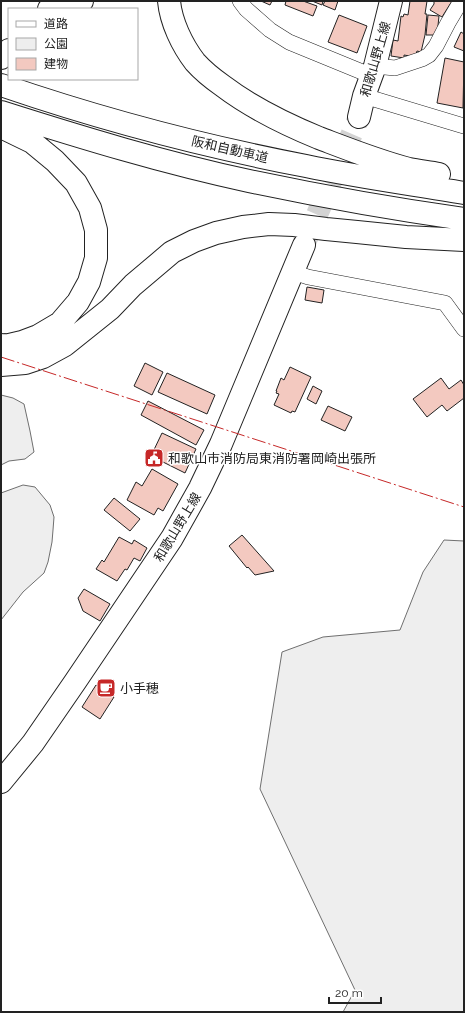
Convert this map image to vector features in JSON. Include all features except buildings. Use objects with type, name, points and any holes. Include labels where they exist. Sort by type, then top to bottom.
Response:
[{"type":"main road","points":[[169,1],[175,26],[184,45],[196,63],[215,80],[239,98],[260,111],[364,156],[408,169],[464,178]]},
{"type":"main road","name":"和歌山野上線","points":[[359,117],[364,96],[374,71],[391,1]]},
{"type":"main road","name":"阪和自動車道","points":[[1,85],[133,126],[211,145],[372,179],[464,193]]},
{"type":"main road","name":"阪和自動車道","points":[[1,112],[127,150],[248,181],[300,192],[464,219]]},
{"type":"main road","points":[[1,127],[32,142],[55,161],[76,183],[90,208],[96,230],[96,258],[89,282],[78,302],[60,323],[38,336],[22,342],[5,346],[1,345]]},
{"type":"main road","points":[[1,365],[25,363],[43,357],[66,345],[110,309],[133,285],[172,252],[194,241],[216,233],[243,227],[269,224],[288,224],[406,237],[464,240]]},
{"type":"main road","name":"和歌山野上線","points":[[1,782],[37,737],[76,682],[172,538],[200,488],[221,444],[304,245]]},
{"type":"street","points":[[240,1],[246,9],[270,30],[289,42],[374,71],[394,68],[422,59],[429,55],[436,46],[462,1]]},
{"type":"street","points":[[364,96],[464,126]]},
{"type":"street","points":[[293,272],[308,277],[445,303],[464,329]]},
{"type":"green space","points":[[1,395],[13,398],[24,404],[34,452],[25,459],[9,461],[1,465]]},
{"type":"green space","points":[[23,485],[35,487],[50,505],[54,517],[52,542],[44,573],[23,592],[1,620],[1,493]]},
{"type":"green space","points":[[444,540],[464,541],[464,1012],[343,1012],[355,990],[260,789],[282,652],[323,637],[400,630],[423,572]]},
{"type":"tunnel","points":[[304,245],[359,117]]},
{"type":"power","points":[[1,357],[464,507]]},
{"type":"place","name":"和歌山市消防局東消防署岡崎出張所","points":[[154,458]]},
{"type":"place","name":"小手穂","points":[[106,688]]}]
